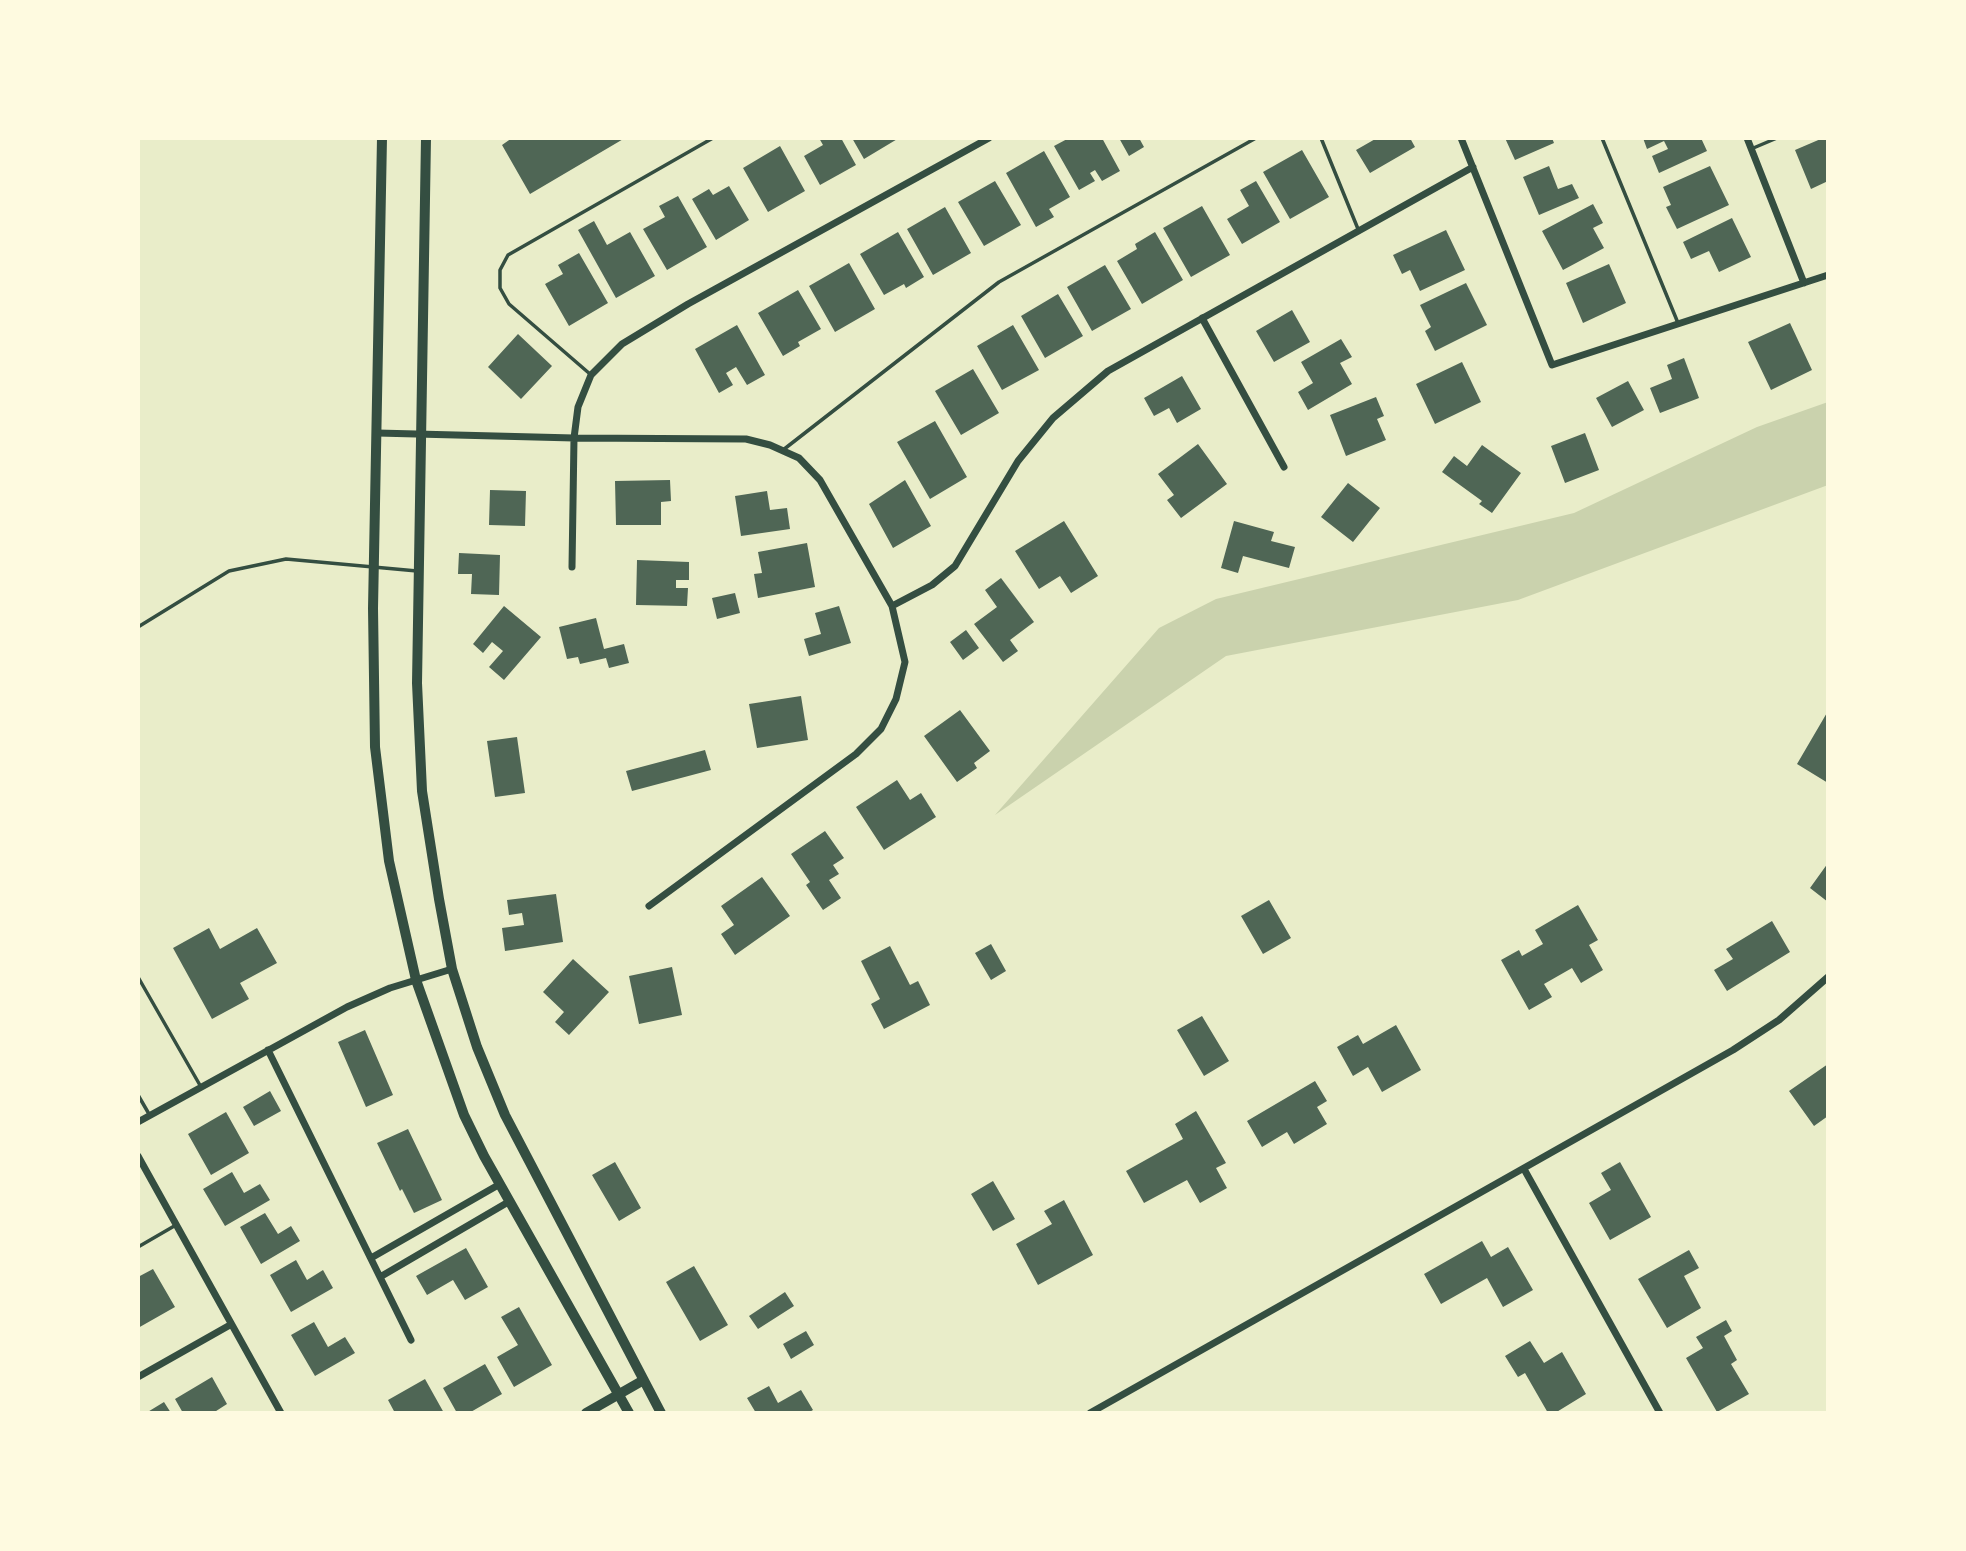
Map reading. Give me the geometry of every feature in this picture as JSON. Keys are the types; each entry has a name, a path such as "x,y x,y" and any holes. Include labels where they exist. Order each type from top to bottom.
{"main road":[{"path":"382,138 374,566 375,747 389,861 416,980 464,1115 629,1413"},
{"path":"426,138 417,683 422,791 452,969 477,1047 505,1115 661,1413"}],"street":[{"path":"572,567 574,439 578,407 591,375 622,344 688,304 989,138"},
{"path":"1461,138 1552,365 1828,275"},
{"path":"1747,138 1804,283"},
{"path":"892,606 932,585 956,566 1018,461 1053,418 1108,371 1473,167"},
{"path":"1202,318 1284,467"},
{"path":"377,433 574,439 746,439 770,445 799,458 820,480 892,606 905,662 896,699 881,729 856,754 649,906"},
{"path":"138,1122 347,1007 390,988 452,969"},
{"path":"1090,1413 1733,1050 1779,1020 1828,977"},
{"path":"268,1050 411,1340"},
{"path":"138,1156 281,1413"},
{"path":"1524,1169 1660,1413"},
{"path":"370,1258 500,1184"},
{"path":"380,1277 510,1201"},
{"path":"138,1377 230,1325"},
{"path":"586,1413 642,1381"}],"lane":[{"path":"591,375 509,304 500,288 500,270 509,255 713,138"},
{"path":"782,451 999,282 1256,138"},
{"path":"1321,138 1359,231"},
{"path":"1602,138 1678,323"},
{"path":"1751,149 1777,138"},
{"path":"138,627 229,571 286,559 419,571"},
{"path":"138,977 201,1087"},
{"path":"138,1094 150,1115"},
{"path":"138,1247 176,1226"}],"green space":[{"path":"1828,402 1828,485 1518,600 1226,656 995,815 1159,628 1216,599 1574,513 1757,427"}],"building":[{"path":"512,138 625,138 530,194 502,145"},
{"path":"819,138 841,138 856,165 820,185 804,156 823,145"},
{"path":"852,138 899,138 864,159"},
{"path":"1069,138 1102,138 1120,171 1102,181 1095,170 1090,173 1095,181 1079,190 1054,146"},
{"path":"1119,138 1139,138 1144,147 1129,156"},
{"path":"1377,138 1410,138 1415,147 1370,173 1356,150"},
{"path":"1505,138 1552,138 1554,143 1515,160"},
{"path":"1643,138 1701,138 1707,151 1659,173 1652,156 1668,149 1664,141 1647,149"},
{"path":"1828,138 1828,181 1811,189 1795,150"},
{"path":"780,146 805,191 768,212 743,168"},
{"path":"1302,150 1329,197 1290,219 1263,172"},
{"path":"1044,151 1070,197 1049,209 1054,217 1036,227 1006,173"},
{"path":"1549,166 1558,189 1572,184 1579,198 1539,215 1523,177"},
{"path":"1710,166 1729,205 1677,229 1666,207 1671,205 1663,187"},
{"path":"995,181 1021,225 984,246 958,202"},
{"path":"1256,181 1280,222 1242,244 1227,219 1249,206 1240,190"},
{"path":"729,186 749,220 716,240 692,199 709,189 713,195"},
{"path":"678,196 707,247 667,270 643,229 665,217 659,206"},
{"path":"1593,204 1603,223 1593,228 1604,248 1563,270 1542,231"},
{"path":"1202,206 1230,255 1191,277 1163,228"},
{"path":"945,207 971,253 933,275 907,229"},
{"path":"1732,218 1751,257 1719,272 1709,251 1691,259 1683,242"},
{"path":"594,221 607,245 630,232 655,276 616,298 578,230"},
{"path":"1446,230 1465,270 1420,291 1410,270 1402,274 1393,255"},
{"path":"898,232 924,277 906,288 904,284 884,295 860,254"},
{"path":"1155,232 1183,280 1142,304 1117,261 1137,249 1135,244"},
{"path":"579,253 608,303 569,326 545,284 563,274 558,265"},
{"path":"849,263 875,309 835,332 809,286"},
{"path":"1609,264 1626,303 1583,323 1566,283"},
{"path":"1105,265 1131,309 1092,331 1067,287"},
{"path":"1466,283 1487,325 1435,351 1425,331 1431,327 1420,305"},
{"path":"798,290 821,329 798,342 800,346 783,356 758,313"},
{"path":"1058,294 1083,336 1045,358 1021,316"},
{"path":"1292,310 1310,342 1274,362 1256,331"},
{"path":"1790,323 1812,370 1771,390 1748,342"},
{"path":"737,325 765,375 747,385 736,367 726,373 733,385 719,393 695,349"},
{"path":"1013,325 1039,370 1002,390 977,346"},
{"path":"518,334 552,366 521,399 488,367"},
{"path":"1341,339 1352,357 1340,363 1352,384 1308,410 1298,392 1313,383 1301,362"},
{"path":"1684,358 1699,398 1660,413 1650,388 1672,379 1667,365"},
{"path":"1462,362 1481,402 1435,424 1416,384"},
{"path":"973,369 999,413 961,435 935,391"},
{"path":"1182,376 1201,409 1177,423 1169,408 1154,416 1144,398"},
{"path":"1628,381 1644,410 1612,427 1596,398"},
{"path":"1376,397 1384,416 1377,419 1386,440 1346,456 1330,415"},
{"path":"935,421 967,477 930,499 897,442"},
{"path":"1585,433 1599,470 1565,483 1551,446"},
{"path":"1198,444 1227,484 1181,518 1167,500 1174,495 1158,474"},
{"path":"1482,445 1521,473 1492,513 1479,504 1482,501 1442,472 1454,456 1467,466"},
{"path":"670,480 671,501 661,502 661,525 616,525 615,481"},
{"path":"905,480 931,526 893,548 869,504"},
{"path":"1348,483 1380,508 1353,542 1321,517"},
{"path":"490,490 526,491 525,526 489,525"},
{"path":"767,491 770,510 787,508 790,529 741,536 735,496"},
{"path":"1064,521 1098,576 1071,593 1060,576 1039,589 1015,551"},
{"path":"1234,521 1274,532 1271,541 1295,547 1289,568 1243,556 1238,573 1221,568"},
{"path":"807,543 815,587 758,598 754,574 762,573 758,552"},
{"path":"459,553 500,555 499,595 471,594 472,574 458,574"},
{"path":"637,560 689,562 689,580 676,580 676,588 688,588 687,606 636,605"},
{"path":"1001,578 1034,622 1010,640 1018,651 1003,662 974,624 997,607 985,590"},
{"path":"735,593 740,613 717,619 712,598"},
{"path":"504,606 541,637 504,680 489,667 503,651 492,642 483,653 473,644"},
{"path":"839,606 851,643 809,656 804,639 821,634 815,613"},
{"path":"596,618 604,649 624,644 629,663 609,668 606,658 580,664 578,657 567,659 559,627"},
{"path":"966,630 979,648 963,660 950,642"},
{"path":"801,696 808,740 757,748 749,704"},
{"path":"960,710 990,751 974,763 977,768 957,782 924,736"},
{"path":"1828,711 1828,783 1797,764"},
{"path":"517,737 525,793 495,797 487,741"},
{"path":"705,750 711,770 632,791 626,771"},
{"path":"897,780 910,800 921,793 936,817 884,850 856,807"},
{"path":"825,831 844,858 833,865 839,874 829,880 841,898 823,910 806,885 810,882 791,854"},
{"path":"1828,863 1828,902 1810,888"},
{"path":"762,877 790,916 735,955 721,934 734,925 721,906"},
{"path":"556,894 563,942 505,951 502,928 524,925 522,913 509,915 507,900"},
{"path":"1269,900 1291,938 1263,954 1241,916"},
{"path":"1578,905 1598,940 1589,945 1603,970 1581,983 1572,968 1544,984 1552,997 1529,1010 1501,960 1519,950 1522,956 1543,944 1535,930"},
{"path":"1772,921 1790,952 1727,991 1714,970 1733,959 1726,949"},
{"path":"209,928 220,949 257,928 277,963 240,983 249,999 212,1019 173,948"},
{"path":"991,944 1006,971 991,980 975,953"},
{"path":"890,946 910,985 918,981 930,1005 884,1029 871,1004 880,999 861,961"},
{"path":"573,959 609,992 569,1035 555,1022 564,1012 543,992"},
{"path":"672,967 682,1015 639,1024 629,976"},
{"path":"1202,1016 1229,1061 1204,1076 1177,1030"},
{"path":"1396,1025 1421,1070 1382,1092 1368,1067 1353,1076 1337,1047 1358,1035 1363,1044"},
{"path":"365,1030 393,1095 366,1107 338,1042"},
{"path":"1828,1064 1828,1116 1814,1126 1789,1091"},
{"path":"1315,1081 1327,1101 1317,1107 1327,1124 1294,1144 1287,1132 1262,1147 1247,1121"},
{"path":"270,1091 281,1111 254,1126 243,1107"},
{"path":"1196,1111 1226,1163 1216,1168 1227,1188 1200,1203 1187,1180 1144,1203 1126,1171 1183,1139 1175,1124"},
{"path":"226,1112 249,1153 211,1175 188,1134"},
{"path":"408,1129 442,1200 414,1213 377,1143"},
{"path":"615,1162 641,1208 619,1221 592,1175"},
{"path":"1620,1162 1651,1217 1610,1240 1589,1203 1611,1190 1601,1173"},
{"path":"232,1172 244,1193 260,1184 270,1200 225,1226 203,1189"},
{"path":"993,1181 1015,1219 993,1231 971,1194"},
{"path":"1064,1200 1093,1255 1038,1285 1016,1244 1052,1224 1044,1211"},
{"path":"265,1213 278,1234 291,1226 300,1241 261,1264 240,1227"},
{"path":"1482,1241 1491,1257 1508,1247 1533,1290 1503,1307 1487,1278 1441,1304 1424,1274"},
{"path":"466,1248 488,1287 465,1300 453,1280 427,1295 416,1276"},
{"path":"1689,1250 1699,1268 1684,1276 1701,1308 1667,1328 1638,1279"},
{"path":"296,1260 307,1280 323,1270 333,1288 291,1312 270,1275"},
{"path":"694,1266 728,1325 700,1341 666,1282"},
{"path":"153,1269 175,1307 138,1328 138,1277"},
{"path":"785,1292 794,1306 758,1329 749,1316"},
{"path":"519,1307 552,1365 514,1387 497,1357 518,1345 501,1317"},
{"path":"1726,1320 1732,1331 1724,1336 1737,1360 1731,1364 1749,1394 1717,1412 1686,1358 1703,1348 1696,1337"},
{"path":"314,1322 328,1347 345,1337 355,1353 315,1376 291,1335"},
{"path":"806,1331 814,1345 791,1359 783,1344"},
{"path":"1530,1341 1544,1363 1562,1352 1586,1394 1555,1413 1548,1413 1525,1373 1518,1377 1505,1356"},
{"path":"485,1364 502,1394 469,1413 457,1413 443,1388"},
{"path":"212,1377 227,1404 213,1413 183,1413 175,1399"},
{"path":"425,1379 444,1413 395,1413 388,1400"},
{"path":"769,1386 778,1403 801,1390 813,1410 808,1413 756,1413 747,1398"},
{"path":"164,1402 171,1413 146,1413"}]}
